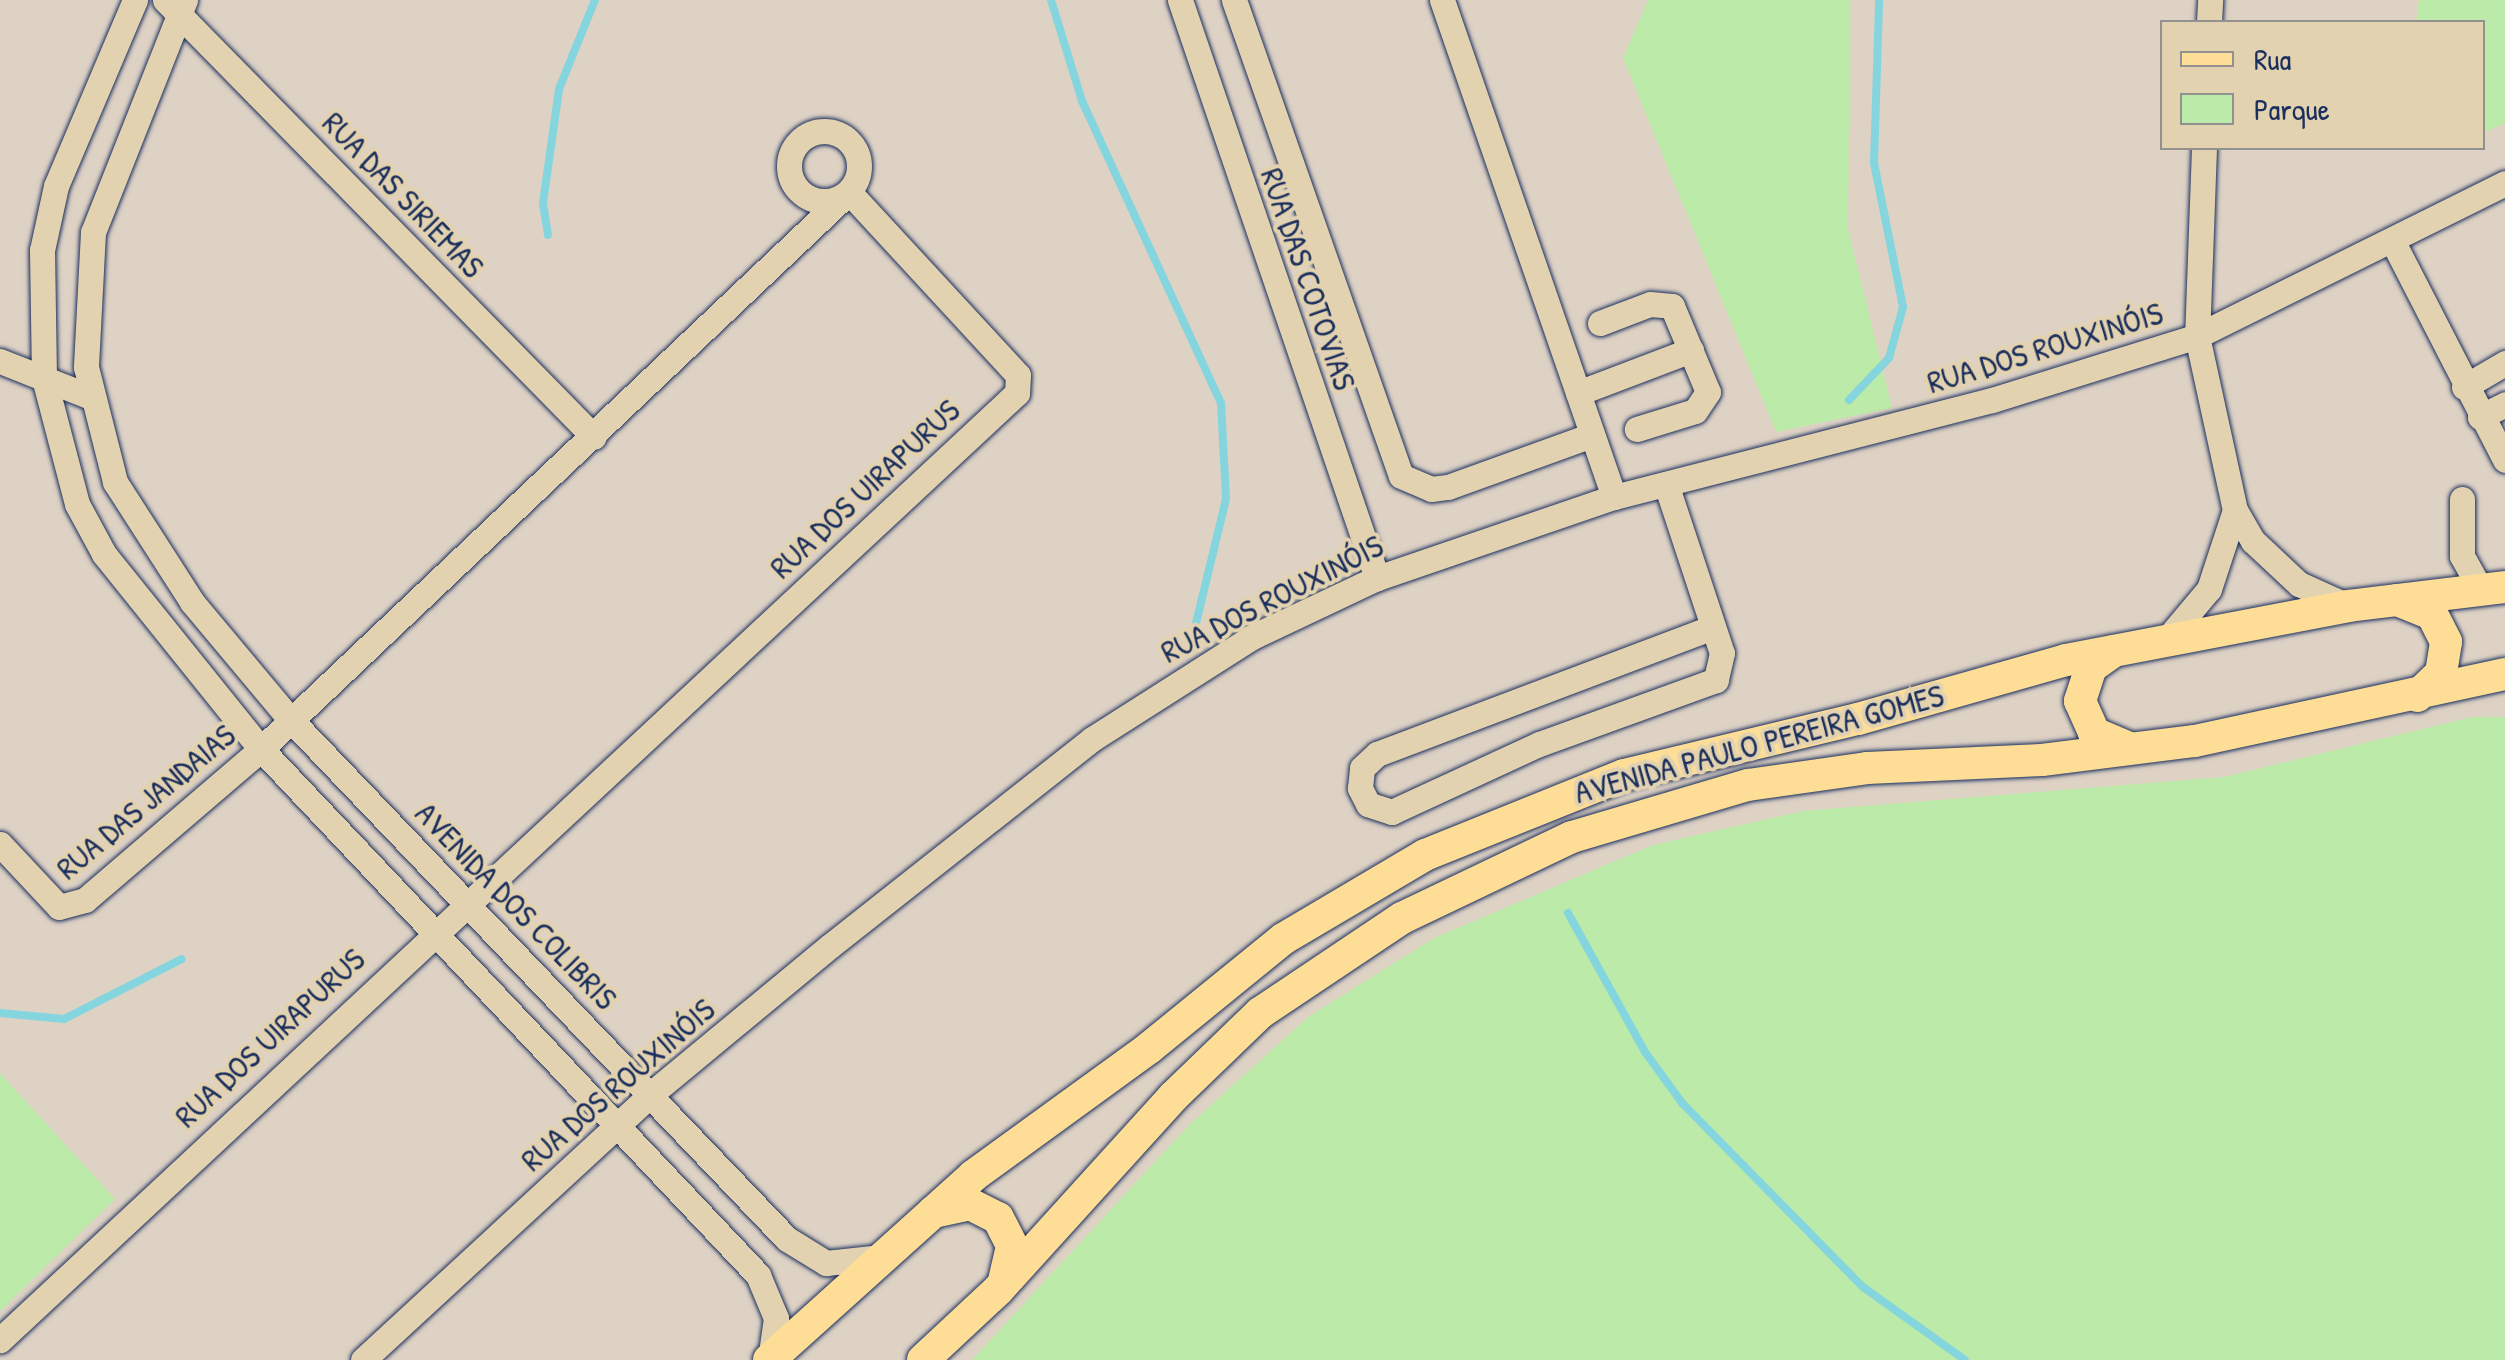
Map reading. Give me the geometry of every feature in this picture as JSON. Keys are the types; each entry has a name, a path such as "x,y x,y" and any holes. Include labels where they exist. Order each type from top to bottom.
{"main road":[{"name":"AVENIDA PAULO PEREIRA GOMES","path":"770,1360 926,1216 1284,939 1425,855 1641,770 2123,648 2348,606 2492,588"},
{"path":"2386,600 2419,605 2441,627 2446,642 2446,658 2431,686 2403,701"},
{"path":"2123,648 2091,667 2080,700 2094,733 2134,749"},
{"name":"AVENIDA PAULO PEREIRA GOMES","path":"923,1360 998,1290 1185,1084 1260,1014 1353,946 1452,892 1572,837 1748,785 1867,768 2134,749 2403,701 2505,674"},
{"path":"926,1216 962,1203 998,1218 1012,1246 998,1290"}],"street":[{"path":"135,0 56,186 42,250 44,378 76,504 104,554 261,749 436,928 762,1282 776,1318 770,1360"},
{"name":"RUA DAS COTOVIAS","path":"1180,0 1376,578"},
{"path":"1234,0 1401,476 1432,490 1448,487 1592,434"},
{"path":"1442,0 1614,497"},
{"name":"AVENIDA DOS COLIBRIS","path":"177,5 93,232 86,288 92,397 115,482 192,602 290,719 794,1245 836,1264 882,1257"},
{"name":"RUA DAS SIRIEMAS","path":"177,5 594,436"},
{"path":"2204,150 2197,336 2235,510 2262,551 2299,584 2348,606"},
{"name":"RUA DOS ROUXINÓIS","path":"363,1360 651,1094 1092,739 1252,638 1376,578 1614,497 1992,400 2197,336 2393,242 2505,183"},
{"name":"RUA DOS UIRAPURUS","path":"0,1340 436,928 1016,393 1020,382 1010,360 849,192 290,719"},
{"path":"2393,242 2464,387 2505,460"},
{"path":"1600,323 1662,302 1672,306 1708,392 1705,402 1637,429"},
{"path":"1578,393 1690,350"},
{"path":"0,361 92,397"},
{"path":"2464,387 2505,363"},
{"path":"2480,418 2505,404"},
{"path":"1666,484 1712,627 1724,667 1701,688 1538,744 1392,812 1368,804 1360,788 1362,768 1376,754 1712,627"},
{"path":"2436,594 2462,556 2462,499"},
{"path":"2167,640 2209,590 2235,510"},
{"path":"2462,556 2492,588"},
{"name":"RUA DAS JANDAIAS","path":"0,844 51,901 73,907 261,749 290,719"}],"green space":[{"path":"1648,0 1850,0 1848,229 1892,408 1776,432 1623,58"},
{"path":"2419,0 2505,0 2505,123 2485,132 2485,20 2416,20"},
{"path":"2472,717 2505,717 2505,1360 972,1360 1189,1125 1308,1017 1434,938 1653,845 1803,811 2224,777"},
{"path":"0,1073 115,1199 0,1311"}],"waterway":[{"path":"548,235 543,203 559,89 595,0"},
{"path":"1051,0 1082,101 1221,403 1226,499 1194,631"},
{"path":"1849,400 1889,358 1903,307 1874,163 1879,0"},
{"path":"1568,913 1645,1052 1682,1103 1863,1287 1965,1360"},
{"path":"0,1013 64,1019 182,959"}]}
